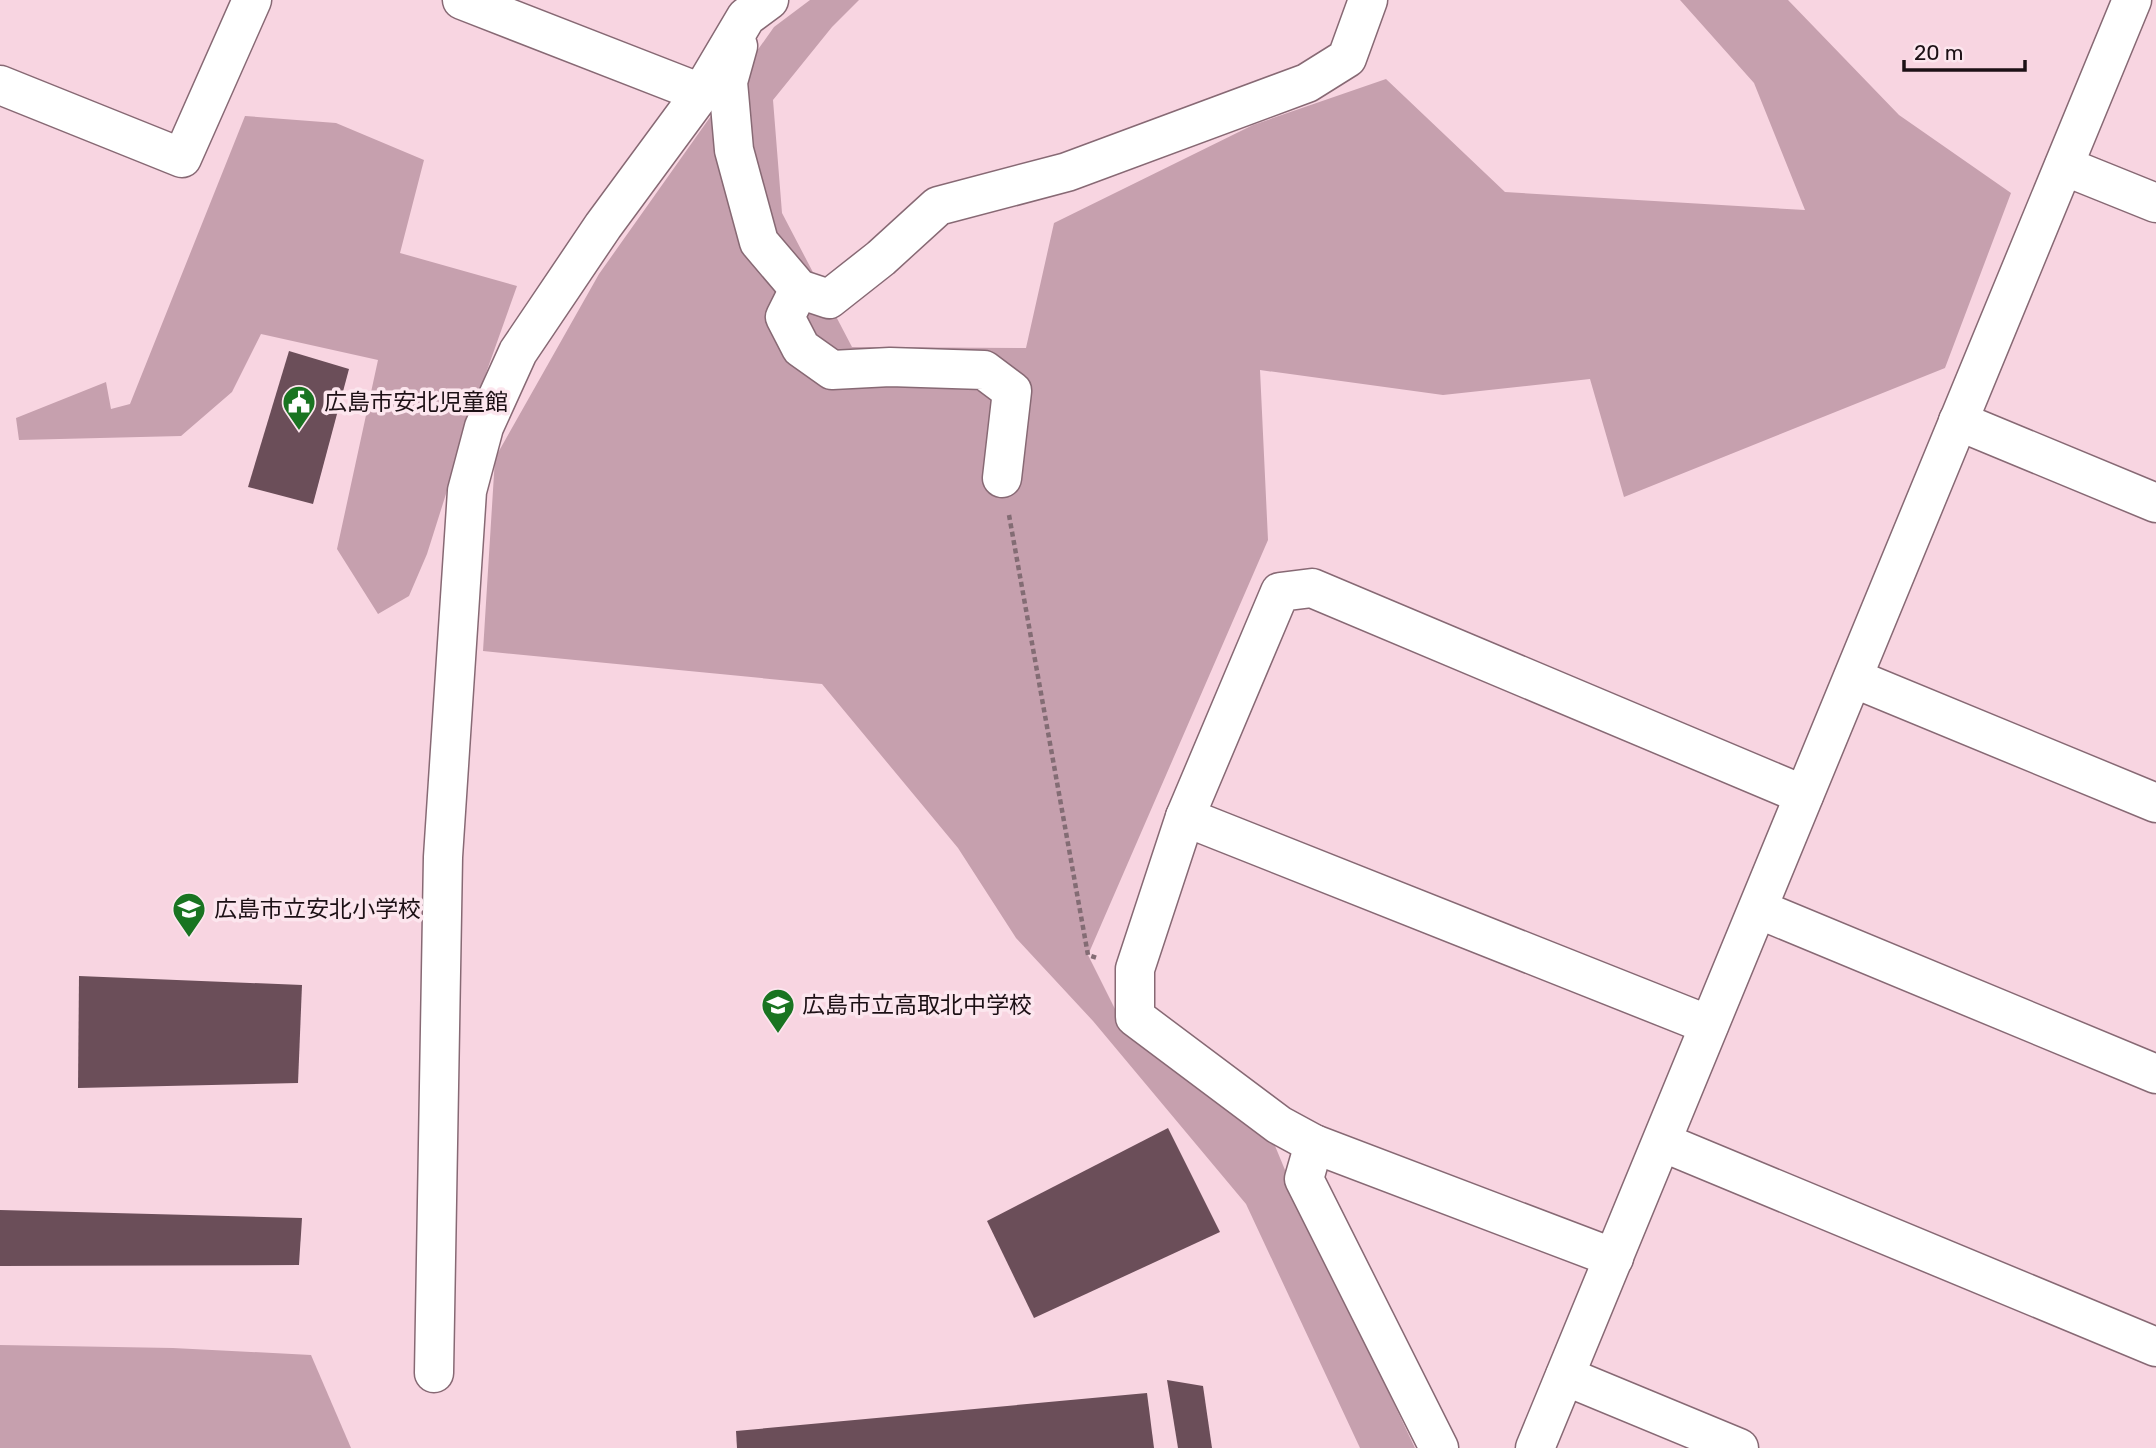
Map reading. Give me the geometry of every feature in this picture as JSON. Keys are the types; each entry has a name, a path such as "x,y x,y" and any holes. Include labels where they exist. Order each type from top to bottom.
{"street":[{"path":"0,85 182,158 252,0"},
{"path":"462,0 701,93"},
{"path":"757,8 727,82 734,150 759,242 799,289 829,299 881,258 938,206 1067,172 1307,83 1347,58 1367,0"},
{"path":"1535,1448 2132,0"},
{"path":"434,1373 443,857 467,491 484,426 518,352 603,226 701,93 757,8"},
{"path":"2064,166 2156,203"},
{"path":"799,289 785,317 801,348 832,370 890,367 984,370 1012,391 1002,478"},
{"path":"1958,421 2156,503"},
{"path":"1614,1258 1314,1144 1279,1125 1135,1017 1135,969 1185,817 1280,592 1312,588 1804,795"},
{"path":"1853,678 2156,803"},
{"path":"1185,817 1709,1025"},
{"path":"1758,909 2156,1074"},
{"path":"1661,1142 2156,1347"},
{"path":"1314,1144 1304,1179 1439,1448"},
{"path":"1565,1376 1740,1448"}],"path":[{"path":"1002,478 1088,955 1135,969"}],"shaded area":[{"path":"810,0 859,0 832,27 773,100 782,213 852,347 1026,348 1054,223 1253,125 1386,79 1505,192 1805,210 1754,83 1680,0 1788,0 1899,115 2011,193 1945,368 1624,497 1590,379 1443,395 1260,370 1268,540 1088,955 1117,1013 1273,1141 1297,1199 1415,1448 1360,1448 1246,1204 1093,1021 1016,938 958,848 822,684 483,651 495,458 599,274 774,27"},
{"path":"245,116 336,123 424,160 400,253 517,286 470,418 427,554 409,596 378,614 337,549 378,360 261,334 232,392 181,436 19,440 16,418 106,382 111,409 130,404"},
{"path":"0,1345 173,1348 311,1355 351,1448 0,1448"}],"building":[{"path":"289,351 349,369 313,504 248,487"},
{"path":"79,976 302,985 298,1083 78,1088"},
{"path":"1168,1128 1220,1232 1034,1318 987,1221"},
{"path":"0,1210 302,1218 299,1265 0,1266"},
{"path":"1167,1380 1203,1386 1212,1448 1178,1448"},
{"path":"1147,1393 1154,1448 737,1448 736,1431"}],"place":[{"name":"広島市安北児童館","path":"299,432"},
{"name":"広島市立安北小学校","path":"189,939"},
{"name":"広島市立高取北中学校","path":"778,1035"}]}
